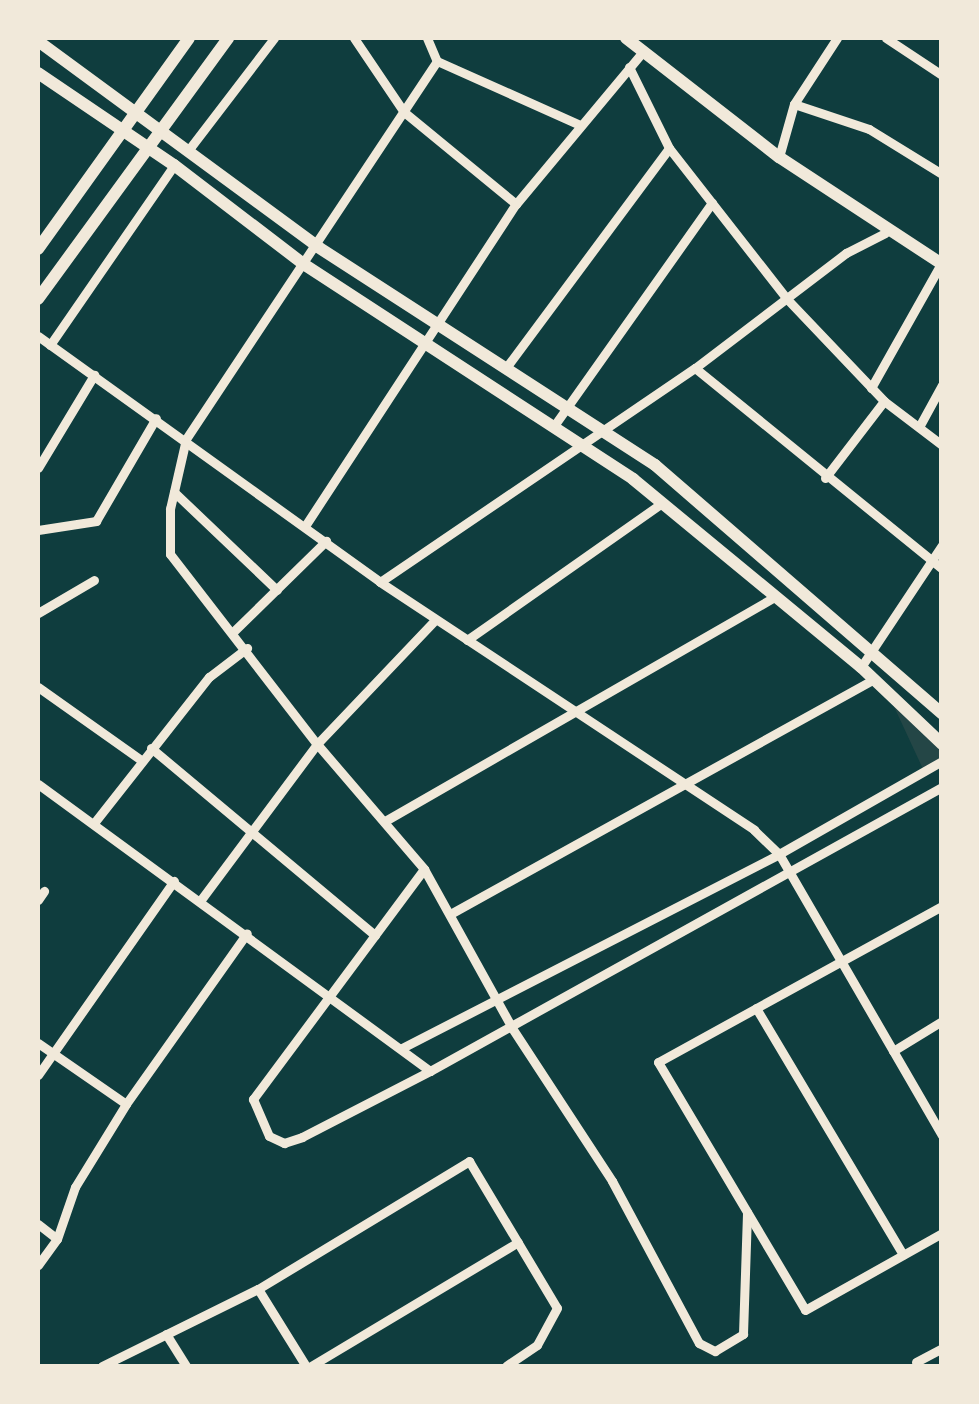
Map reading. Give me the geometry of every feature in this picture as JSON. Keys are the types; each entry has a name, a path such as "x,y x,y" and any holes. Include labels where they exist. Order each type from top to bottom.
{"main road":[{"path":"38,248 189,38"},
{"path":"38,299 228,38"},
{"path":"626,38 779,157 886,233 941,264"},
{"path":"38,41 190,148 318,247 508,364 654,465 942,714"},
{"path":"38,74 174,165 305,265 586,445 875,679 942,744"}],"street":[{"path":"190,148 274,38"},
{"path":"354,38 404,112 516,204"},
{"path":"428,38 436,61 580,124"},
{"path":"779,157 794,104 836,38"},
{"path":"886,38 942,76"},
{"path":"306,526 516,204 642,53"},
{"path":"436,61 318,247 186,440 174,492 170,554 247,648 317,744 424,869 452,913 512,1028 612,1181 699,1343 715,1351 742,1334 747,1212"},
{"path":"629,66 669,148 786,298 884,401 942,445"},
{"path":"794,104 869,129 942,174"},
{"path":"508,364 669,148"},
{"path":"50,344 174,165"},
{"path":"556,424 712,202"},
{"path":"380,582 586,445 846,253 886,233"},
{"path":"872,388 941,264"},
{"path":"38,336 380,582 684,785 779,854 941,1132"},
{"path":"695,368 825,478 942,569"},
{"path":"38,468 94,376"},
{"path":"918,428 942,385"},
{"path":"825,478 884,401"},
{"path":"38,530 96,521 156,418"},
{"path":"174,492 278,590"},
{"path":"467,640 662,503"},
{"path":"234,632 326,542"},
{"path":"861,668 874,654 942,545"},
{"path":"38,613 94,580"},
{"path":"385,821 775,597"},
{"path":"200,901 317,744 435,620"},
{"path":"94,823 209,677 247,648"},
{"path":"452,913 875,679"},
{"path":"38,688 141,760"},
{"path":"150,748 375,936"},
{"path":"402,1048 497,1003 779,854 942,761"},
{"path":"38,784 332,993 430,1071"},
{"path":"424,869 253,1099 269,1136 284,1144 302,1137 430,1071 942,788"},
{"path":"38,1076 174,881"},
{"path":"942,906 658,1062 805,1310 942,1232"},
{"path":"38,1265 58,1239 75,1187 126,1104 247,933"},
{"path":"756,1008 903,1255"},
{"path":"893,1051 942,1021"},
{"path":"38,1043 126,1104"},
{"path":"102,1366 258,1289 469,1161 557,1308 537,1345 506,1366"},
{"path":"38,1224 58,1239"},
{"path":"258,1289 308,1366 518,1242"},
{"path":"166,1334 186,1366"},
{"path":"916,1362 942,1348"}],"shaded area":[{"path":"891,700 941,747 941,759 923,769"}]}
